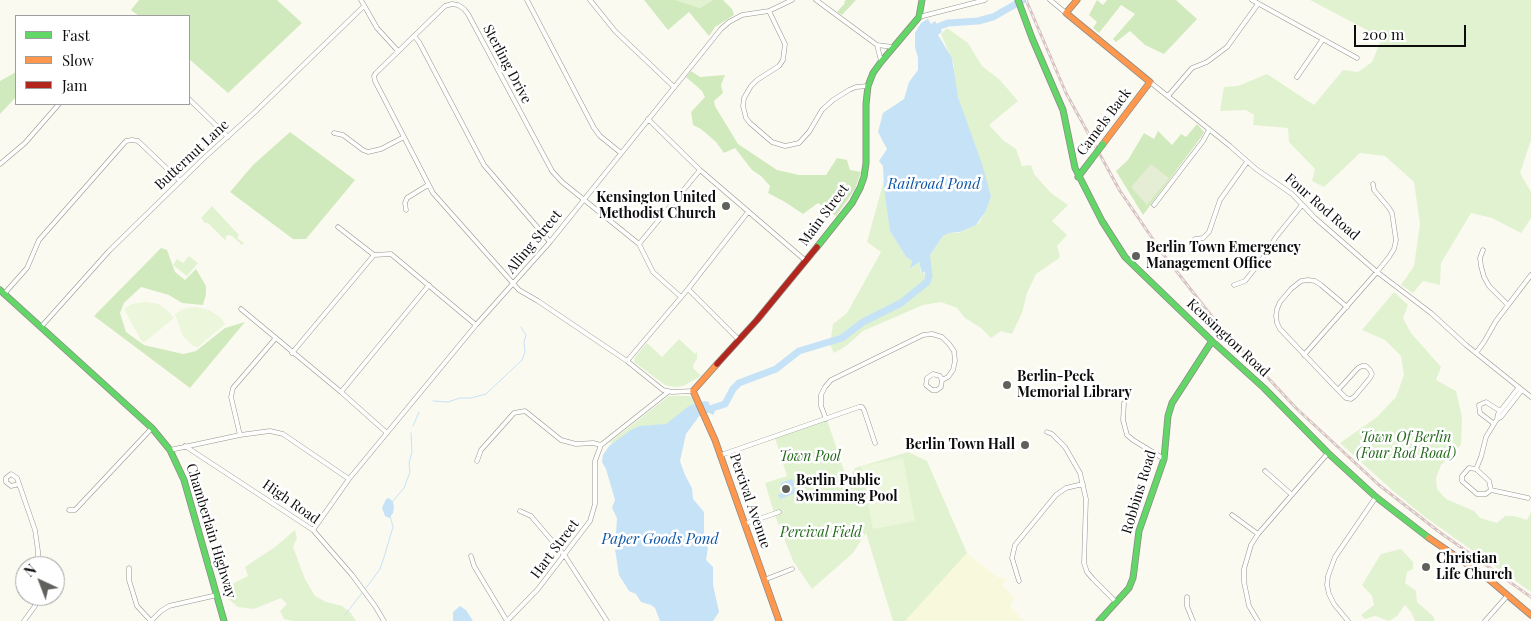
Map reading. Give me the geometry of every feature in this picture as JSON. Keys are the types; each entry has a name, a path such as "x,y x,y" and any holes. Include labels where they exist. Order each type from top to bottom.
{"street":[{"path":"361,0 377,28 398,51"},
{"path":"527,0 594,128 600,136 621,153"},
{"path":"590,0 615,30 674,87"},
{"name":"Alling Street","path":"313,530 349,479 476,325 550,242 725,25 742,15 769,11 792,0"},
{"path":"816,0 877,45 893,47"},
{"name":"Main Street","path":"693,391 740,340 852,203 864,177 866,163 866,104 868,86 873,73 881,62 919,16 922,0"},
{"path":"919,16 985,0"},
{"name":"Kensington Road","path":"1018,0 1063,110 1071,157 1078,177 1102,221 1125,257 1376,497 1428,537 1486,577 1531,615"},
{"name":"Four Rod Road","path":"1050,0 1247,162 1287,190 1315,218 1377,272 1531,397"},
{"path":"1066,13 1077,0"},
{"path":"1252,0 1357,58"},
{"path":"1168,96 1192,68 1207,62 1227,47 1258,4"},
{"name":"Sterling Drive","path":"404,137 374,76 445,6 458,5 464,8 468,14 552,171 584,200"},
{"name":"Butternut Lane","path":"41,327 92,270 180,181 364,6"},
{"path":"769,11 785,44 784,60 779,66 751,86 744,98 743,106 746,118 750,123 772,142 785,146 799,143 809,132 822,110 833,100 856,87 868,86"},
{"path":"414,36 419,42 484,165 550,242"},
{"path":"1297,77 1323,39"},
{"path":"877,45 881,62"},
{"name":"Camels Back","path":"1078,177 1150,82"},
{"path":"190,100 228,137"},
{"path":"0,164 25,142 58,105"},
{"path":"648,119 700,170 806,261"},
{"path":"1154,205 1203,141 1209,130"},
{"path":"334,133 343,135 362,150 368,152 381,149 404,137 428,185 439,201 519,290 627,361 660,388 668,392 693,391"},
{"path":"180,181 138,141 126,141 39,240 27,268 2,292 152,428 170,450 240,435 270,431 283,434 349,479"},
{"path":"1195,239 1203,238 1209,232 1220,200 1247,162"},
{"path":"639,244 700,170"},
{"path":"1304,355 1377,272 1394,249 1396,240 1392,213 1374,190 1373,184"},
{"path":"406,210 404,203 407,198 428,185"},
{"path":"584,200 639,244 653,272 681,297"},
{"path":"1234,285 1245,281 1262,261 1276,237 1302,205"},
{"path":"627,361 688,289 748,212"},
{"path":"338,227 374,255 391,254 476,325"},
{"path":"1483,250 1480,258 1484,278 1508,306"},
{"path":"292,353 374,255"},
{"path":"1476,353 1531,275"},
{"path":"1338,390 1358,368 1366,366 1370,370 1372,374 1370,378 1355,396 1346,398 1338,390 1304,355 1277,323 1277,309 1291,289 1301,281 1315,281 1347,307"},
{"path":"341,392 429,285"},
{"path":"688,289 740,340"},
{"path":"241,309 387,433"},
{"path":"826,419 821,406 821,395 831,380 923,335 932,334 942,337 954,351 953,370 948,377 942,380"},
{"path":"240,435 231,397 233,388 275,338"},
{"name":"Robbins Road","path":"1099,621 1129,588 1134,578 1139,531 1164,459 1168,416 1172,403 1212,341"},
{"path":"932,374 940,376 942,380 941,387 937,390 929,389 926,386 926,378 932,374"},
{"path":"1476,468 1481,458 1486,437 1500,411 1520,388"},
{"path":"1497,419 1501,417 1520,388"},
{"name":"Percival Avenue","path":"693,391 721,455 779,621"},
{"path":"477,461 482,449 514,413 525,411 561,440 576,444 601,445 668,392"},
{"path":"1494,423 1480,412 1479,405 1486,402 1500,411"},
{"path":"1124,403 1123,420 1127,435 1164,459"},
{"path":"721,455 862,407 875,443"},
{"path":"69,510 75,510 152,428"},
{"path":"1046,432 1060,441 1071,455 1083,484 1086,504 1084,563 1087,572 1116,602"},
{"name":"Hart Street","path":"507,621 538,589 587,526 595,498 595,460 601,445"},
{"name":"High Road","path":"185,446 313,530 352,575 384,621"},
{"name":"Chamberlain Highway","path":"170,450 184,480 224,621"},
{"path":"1258,621 1249,606 1244,582 1247,556 1258,534 1328,453"},
{"path":"1469,468 1476,468 1489,481 1491,490 1486,494 1477,494 1462,480 1464,472 1469,468"},
{"path":"1265,472 1291,494"},
{"path":"19,484 37,541 38,556"},
{"path":"1019,581 1012,558 1015,545 1061,490 1083,484"},
{"path":"1491,490 1528,498"},
{"path":"1348,621 1334,604 1329,594 1328,576 1335,557 1376,497"},
{"path":"520,511 531,516 565,556 607,621"},
{"path":"744,524 779,512"},
{"path":"1232,516 1258,534"},
{"path":"471,556 474,566 507,621"},
{"path":"130,568 129,580 137,606 151,621 169,606 217,595"},
{"path":"764,580 792,568"},
{"path":"1485,621 1508,595"},
{"path":"1187,597 1187,606 1193,621"},
{"path":"24,621 35,606"}],"green space":[{"path":"139,0 277,0 302,23 228,93 190,60 190,15 138,15 131,10"},
{"path":"644,0 676,0 700,8 713,0 723,0 732,9 734,15 715,27 709,36 689,12 668,30"},
{"path":"676,0 713,0 700,8"},
{"path":"846,0 856,0 842,15 837,12"},
{"path":"1097,0 1103,5 1107,0 1176,0 1197,19 1164,54 1145,45 1130,31 1116,42 1113,39 1135,14 1121,5 1099,33 1093,28 1097,22 1089,15"},
{"path":"1310,0 1531,0 1531,140 1520,173 1531,192 1531,218 1521,233 1492,218 1471,213 1441,263 1440,285 1423,281 1413,293 1401,285 1414,266 1420,224 1414,182 1385,156 1360,153 1324,187 1312,181 1315,169 1289,142 1288,128 1253,125 1254,115 1246,110 1220,111 1224,87 1238,86 1267,74 1314,105 1343,70 1358,72 1372,62 1382,38"},
{"path":"947,28 968,43 982,66 1000,80 1018,101 989,125 1004,141 1016,149 1022,166 1031,165 1034,174 1051,193 1068,205 1052,221 1067,235 1057,246 1060,256 1036,274 1012,334 1001,331 991,338 981,328 965,318 957,308 941,302 923,305 863,331 846,346 834,353 830,345 833,324 847,313 881,252 867,242 884,180 890,231 906,257 912,261 911,269 919,262 921,274 924,274 930,266 930,255 943,236 949,233 959,233 979,223 986,211 991,195 958,97 954,79 954,64 941,34"},
{"path":"691,71 700,77 725,75 721,85 723,93 714,101 715,106 738,144 777,170 799,175 826,175 837,158 847,160 850,170 861,172 855,189 836,216 818,203 803,214 768,193 770,186 752,170 735,148 724,153 716,142 701,129 693,125 691,112 705,97 702,91 686,77"},
{"path":"15,73 15,98 0,114 0,81"},
{"path":"1197,124 1204,132 1202,136 1143,215 1116,171 1128,160 1144,133 1154,139 1158,131 1172,145 1181,134 1186,137"},
{"path":"290,132 355,180 306,239 293,239 230,192 253,165"},
{"path":"1151,164 1169,178 1147,205 1131,187"},
{"path":"212,206 239,235 237,238 244,243 242,245 232,236 228,235 226,241 201,218"},
{"path":"161,248 167,250 175,272 185,280 196,269 206,286 203,305 182,303 169,295 141,287 124,303 120,313 126,332 144,345 183,354 196,351 225,328 245,322 190,388 94,316"},
{"path":"189,256 198,263 187,276 173,265 177,259 183,263"},
{"name":"Town Of Berlin (Four Rod Road)","path":"1394,292 1408,305 1403,318 1411,333 1441,367 1436,380 1456,391 1462,417 1461,445 1441,465 1436,478 1437,489 1446,499 1474,511 1480,518 1497,523 1505,516 1514,516 1527,520 1531,512 1531,592 1425,517 1340,443 1377,417 1396,397 1404,375 1401,356 1385,340 1362,330"},
{"path":"145,302 159,304 174,318 146,341 142,342 124,309 132,304"},
{"path":"196,307 209,310 220,317 225,324 198,347 193,346 183,336 175,314 183,309"},
{"path":"679,339 695,354 697,352 697,359 693,368 701,376 683,386 665,385 634,362 635,357 647,343 662,357"},
{"path":"669,396 689,396 695,404 670,424 639,427 611,444 610,442"},
{"path":"827,420 848,482 855,468 908,452 927,461 967,553 905,621 893,621 866,533 853,553 812,589 793,561 774,513 765,483 787,476 775,438"},
{"path":"903,458 915,521 873,529 861,466"},
{"path":"295,530 297,538 293,547 305,579 315,596 326,602 342,606 351,613 356,621 293,621 284,619 280,611 287,604 281,598 254,609 238,607 221,593 224,588 248,576 245,567 275,547"},
{"path":"1401,549 1413,562 1413,569 1407,572 1405,583 1416,591 1417,602 1433,616 1435,621 1415,621 1405,605 1397,616 1389,621 1375,616 1365,619 1361,615 1374,605 1372,596 1362,585 1381,554"},
{"path":"967,553 997,577 1007,579 1002,585 1014,597 1010,607 1024,621 905,621"}],"water":[{"name":"Railroad Pond","path":"928,19 931,24 935,21 942,32 938,35 952,58 958,97 982,164 991,196 986,211 976,225 960,232 949,233 943,236 930,255 930,266 922,274 919,262 910,269 912,261 906,257 890,231 883,166 879,161 887,149 878,132 883,113 904,99 909,82 918,70 915,33 921,23"},
{"name":"Paper Goods Pond","path":"705,401 709,402 710,408 715,412 713,415 708,412 700,415 686,434 680,461 692,488 693,499 704,512 704,541 708,547 706,560 713,567 713,585 719,612 713,621 660,621 655,608 641,602 636,594 629,591 619,575 615,549 617,518 612,508 615,500 606,469 602,462 603,455 609,446 631,430 640,426 666,424 689,406"},
{"name":"Berlin Public Swimming Pool","path":"792,479 795,486 789,489 795,488 796,493 780,499 778,495 783,492 780,483"},
{"path":"389,498 393,502 394,507 393,513 389,518 385,516 382,508 386,499"},
{"path":"460,606 466,610 473,621 453,621 453,612"}],"waterway":[{"path":"933,32 940,26 948,23 978,21 993,17 1023,0"},
{"path":"703,411 725,404 733,389 739,383 776,369 799,351 842,338 863,322 901,303 927,282 929,276 927,260"},
{"path":"433,401 448,402 486,394 522,360 525,352 524,342 526,335 521,327"},
{"path":"413,426 419,412"},
{"path":"392,502 404,488 410,472 411,433"},
{"path":"366,588 380,569 393,527 390,516"},
{"path":"345,615 362,593"}],"railway":[{"path":"1026,0 1066,93 1120,191 1163,254 1217,323 1296,408 1379,485 1438,531 1531,597"}],"traffic: fast":[{"path":"817,247 852,203 864,177 866,163 866,104 868,86 873,73 919,17 922,0"},
{"path":"1018,0 1063,110 1075,168 1102,221 1125,257 1264,388 1328,453 1376,497 1429,538"},
{"path":"1091,160 1103,144"},
{"path":"1078,177 1091,160"},
{"path":"0,290 152,428 170,450 184,480 224,621"},
{"path":"1099,621 1129,588 1133,578 1139,531 1164,459 1168,416 1172,403 1212,341"}],"traffic: slow":[{"path":"1077,0 1066,13 1150,82 1103,144"},
{"path":"717,364 693,391 715,440 779,621"},
{"path":"1429,538 1486,577 1531,615"}],"traffic: jam":[{"path":"717,364 757,320 817,247"}],"place":[{"name":"Kensington United Methodist Church","path":"726,206"},
{"name":"Berlin Town Emergency Management Office","path":"1136,256"},
{"name":"Berlin-Peck Memorial Library","path":"1007,385"},
{"name":"Berlin Town Hall","path":"1025,445"},
{"name":"Berlin Public Swimming Pool","path":"786,489"},
{"name":"Christian Life Church","path":"1426,567"}],"park label":[{"name":"Town Pool","path":"810,457"},
{"name":"Percival Field","path":"821,533"}]}
